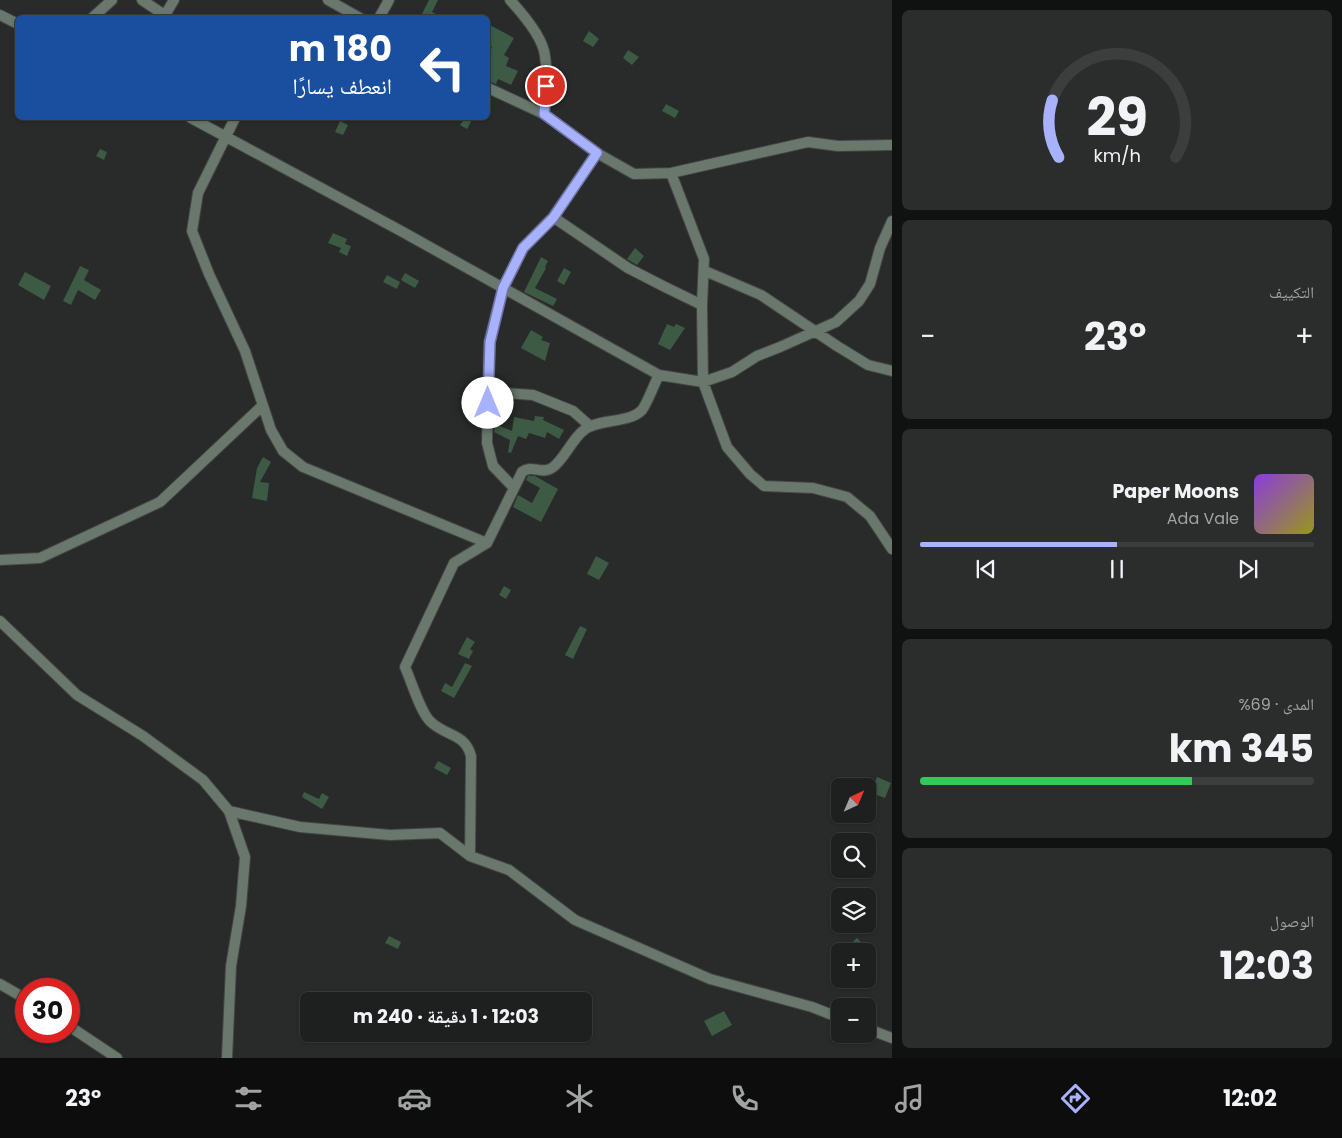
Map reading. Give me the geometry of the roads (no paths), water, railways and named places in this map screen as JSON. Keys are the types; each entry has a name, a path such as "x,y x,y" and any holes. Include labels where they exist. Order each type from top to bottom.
{"street":[{"path":"95,15 112,0"},
{"path":"142,0 165,15"},
{"path":"167,15 174,0"},
{"path":"328,0 355,15"},
{"path":"380,15 388,0"},
{"path":"510,0 521,11 536,33 545,54 546,86 544,114"},
{"path":"0,15 15,22"},
{"path":"490,89 544,114 597,153 634,174 670,173 808,142 838,146 892,146"},
{"path":"195,120 659,375 704,382 732,372 757,356 836,322 859,301 870,284 880,248 892,221"},
{"path":"234,120 198,194 192,231 209,274 245,350 270,430 283,451 303,467 486,543"},
{"path":"514,488 493,466 487,443 490,342 503,288 523,248 553,218 597,153"},
{"path":"670,173 704,259 705,271 702,305 704,382 727,447 750,474 764,486 813,488 848,497 870,516 892,549"},
{"path":"553,218 628,268 702,305"},
{"path":"705,271 761,295 868,365 892,371"},
{"path":"470,856 471,756 469,749 465,742 431,723 422,709 405,667 454,563 486,543 520,475 530,468 547,470 552,468 581,432 590,426 633,415 642,410 659,375"},
{"path":"488,392 533,395 573,412 590,426"},
{"path":"0,560 40,558 160,502 262,406"},
{"path":"0,621 77,695 143,736 203,780 229,811 244,857 241,906 231,966 227,1058"},
{"path":"229,811 300,827 390,835 440,833 470,856 509,870 575,920 710,979 812,1007 831,1014"},
{"path":"0,984 15,993"},
{"path":"876,1032 892,1038"},
{"path":"80,1033 116,1058"}]}
